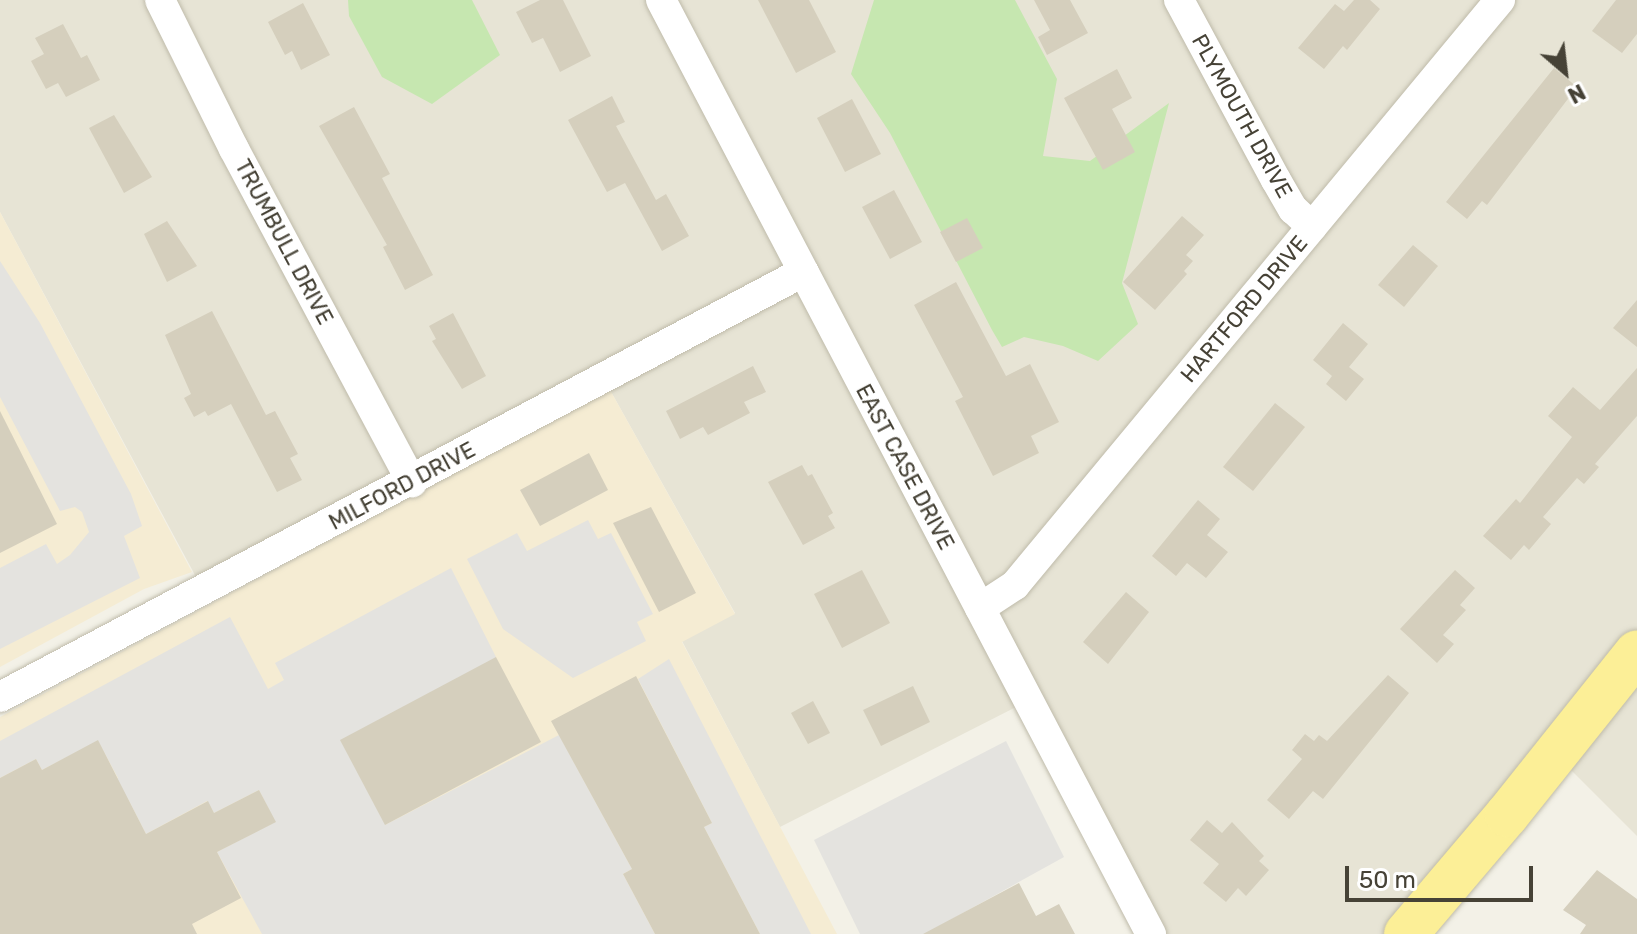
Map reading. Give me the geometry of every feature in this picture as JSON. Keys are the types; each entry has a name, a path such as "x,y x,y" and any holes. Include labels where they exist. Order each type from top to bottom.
{"main road":[{"path":"1406,934 1507,815 1637,652"}],"street":[{"name":"TRUMBULL DRIVE","path":"160,0 240,160 412,482"},
{"name":"EAST CASE DRIVE","path":"661,0 1151,934"},
{"name":"PLYMOUTH DRIVE","path":"1179,0 1276,180 1293,209 1312,227"},
{"name":"HARTFORD DRIVE","path":"980,608 1015,585 1500,0"},
{"name":"MILFORD DRIVE","path":"0,697 412,482 803,272"}],"shaded area":[{"path":"0,0 1637,0 1637,652 1406,934 1151,934 1028,701 780,827 682,641 735,613 610,390 203,590 0,212"},
{"path":"0,212 192,572 144,589 0,667"},
{"path":"0,261 40,323 131,494 142,526 124,536 140,578 0,649 0,568 46,544 57,564 70,555 89,532 82,512 75,507 60,511 0,397"},
{"path":"610,390 735,614 682,642 837,934 0,934 0,717"},
{"path":"588,520 598,539 611,533 653,614 637,622 646,641 573,678 503,629 467,559 517,533 527,551"},
{"path":"451,568 496,657 385,825 559,735 632,869 623,874 655,934 262,934 217,852 275,822 259,790 214,813 207,801 146,834 128,799 62,808 118,778 98,741 42,770 36,759 0,778 0,741 230,617 268,689 284,680 275,663"},
{"path":"669,659 811,934 760,934 704,827 712,823 638,679"},
{"path":"1637,682 1637,836 1567,766"},
{"path":"1006,741 1064,857 925,934 860,934 814,840"}],"green space":[{"path":"348,0 472,0 500,55 432,104 382,77 349,16"},
{"path":"874,0 1015,0 1057,79 1043,156 1090,161 1169,103 1122,283 1138,324 1098,361 1063,346 1024,337 1002,347 890,133 851,74"}],"building":[{"path":"540,0 563,0 591,56 560,72 543,38 532,43 516,12"},
{"path":"758,0 809,0 836,52 796,73"},
{"path":"1034,0 1070,0 1088,33 1047,55 1038,37 1050,30"},
{"path":"1354,0 1370,0 1380,9 1347,50 1343,46 1324,69 1298,48 1335,4 1344,11"},
{"path":"1616,0 1637,0 1637,34 1622,53 1592,31"},
{"path":"303,3 330,55 301,70 292,51 285,55 268,22"},
{"path":"63,24 81,58 87,55 100,80 66,97 58,83 46,89 31,61 44,54 35,38"},
{"path":"1554,68 1577,87 1487,205 1482,201 1467,219 1446,202"},
{"path":"1117,69 1132,98 1112,109 1135,152 1103,170 1064,98"},
{"path":"612,96 625,122 616,126 656,200 666,194 689,236 662,251 625,183 607,192 568,120"},
{"path":"852,99 881,154 845,172 817,118"},
{"path":"354,107 390,174 382,178 433,275 405,290 383,247 387,245 319,126"},
{"path":"114,115 152,177 124,193 89,128"},
{"path":"894,190 922,242 890,259 862,207"},
{"path":"1182,216 1204,235 1186,255 1193,261 1184,271 1187,274 1155,310 1123,282"},
{"path":"967,218 983,248 956,262 940,232"},
{"path":"167,221 197,266 167,282 144,234"},
{"path":"1413,245 1438,266 1404,307 1378,285"},
{"path":"956,282 1006,376 1030,364 1059,422 1031,436 1039,453 993,476 955,401 963,397 914,305"},
{"path":"1637,300 1637,347 1613,328"},
{"path":"212,311 266,415 275,411 298,454 290,458 302,480 277,492 231,404 208,416 205,411 194,417 184,398 191,394 165,335"},
{"path":"453,313 486,376 462,389 432,341 436,339 429,326"},
{"path":"1343,323 1368,344 1349,367 1364,379 1346,401 1326,384 1332,376 1313,360"},
{"path":"753,366 766,392 744,402 750,413 708,435 703,427 680,439 666,411"},
{"path":"1637,368 1637,416 1595,464 1599,467 1584,484 1577,478 1543,517 1551,524 1529,550 1524,545 1511,560 1483,536 1516,499 1520,503 1572,437 1548,416 1573,387 1600,410"},
{"path":"1275,403 1305,427 1253,491 1223,467"},
{"path":"0,411 57,524 0,553"},
{"path":"589,453 608,490 540,526 520,490"},
{"path":"802,465 808,476 812,474 833,513 828,516 835,528 803,545 768,482"},
{"path":"1198,500 1220,519 1207,535 1228,552 1206,578 1187,563 1176,576 1152,556"},
{"path":"651,507 696,593 659,612 613,523"},
{"path":"862,570 890,623 842,648 814,594"},
{"path":"1455,570 1475,588 1460,605 1466,610 1443,635 1454,644 1437,663 1400,629"},
{"path":"1126,592 1149,612 1108,664 1083,642"},
{"path":"496,657 541,742 385,825 340,740"},
{"path":"1388,675 1409,693 1323,799 1313,791 1289,819 1267,800 1302,759 1292,750 1305,734 1314,741 1319,735 1327,741"},
{"path":"636,676 712,823 704,827 760,934 655,934 623,874 632,869 551,721"},
{"path":"913,686 930,722 881,746 863,710"},
{"path":"813,701 830,733 808,744 791,713"},
{"path":"98,740 146,834 208,801 214,813 259,790 276,822 217,852 241,898 192,924 197,934 0,934 0,778 36,759 42,770"},
{"path":"1207,820 1222,833 1232,822 1264,856 1259,861 1269,870 1246,896 1238,888 1226,902 1203,883 1219,864 1190,840"},
{"path":"1597,870 1637,899 1637,934 1580,934 1586,925 1563,910"},
{"path":"1019,883 1036,916 1059,904 1075,934 923,934"}]}
